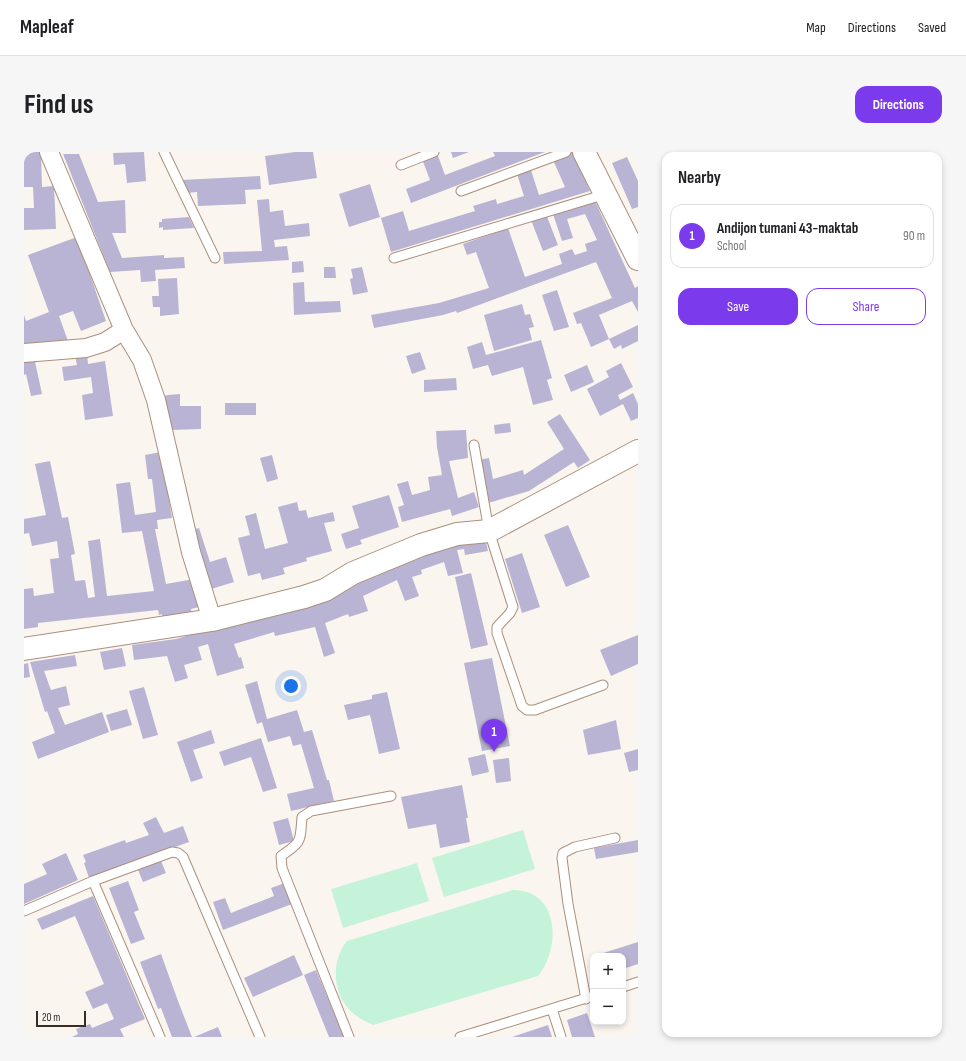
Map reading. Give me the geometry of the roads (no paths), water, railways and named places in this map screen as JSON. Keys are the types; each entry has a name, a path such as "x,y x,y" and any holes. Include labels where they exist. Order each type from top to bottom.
{"street":[{"path":"49,152 124,330 142,360 156,400 191,552 212,620"},
{"path":"584,152 638,259"},
{"path":"24,353 86,348 105,342 124,330"},
{"path":"24,649 212,620 304,597 325,590 353,573 421,545 457,534 489,531 638,452"}],"lane":[{"path":"164,152 215,258"},
{"path":"401,164 434,152"},
{"path":"461,191 566,152"},
{"path":"394,258 606,194"},
{"path":"474,445 489,531 513,607 510,613 497,626 497,633 522,706 526,710 535,710 603,685"},
{"path":"349,1037 282,868 281,856 296,847 301,834 302,817 304,814 311,811 391,796"},
{"path":"460,1037 589,997 568,904 562,858 563,853 575,847 615,838"},
{"path":"24,911 93,881 172,852 178,853 184,861 260,1037"},
{"path":"93,881 160,1037"},
{"path":"626,986 638,982"},
{"path":"552,1009 561,1037"}],"place":[{"name":"Andijon tumani 43-maktab","path":"494,752"}]}
